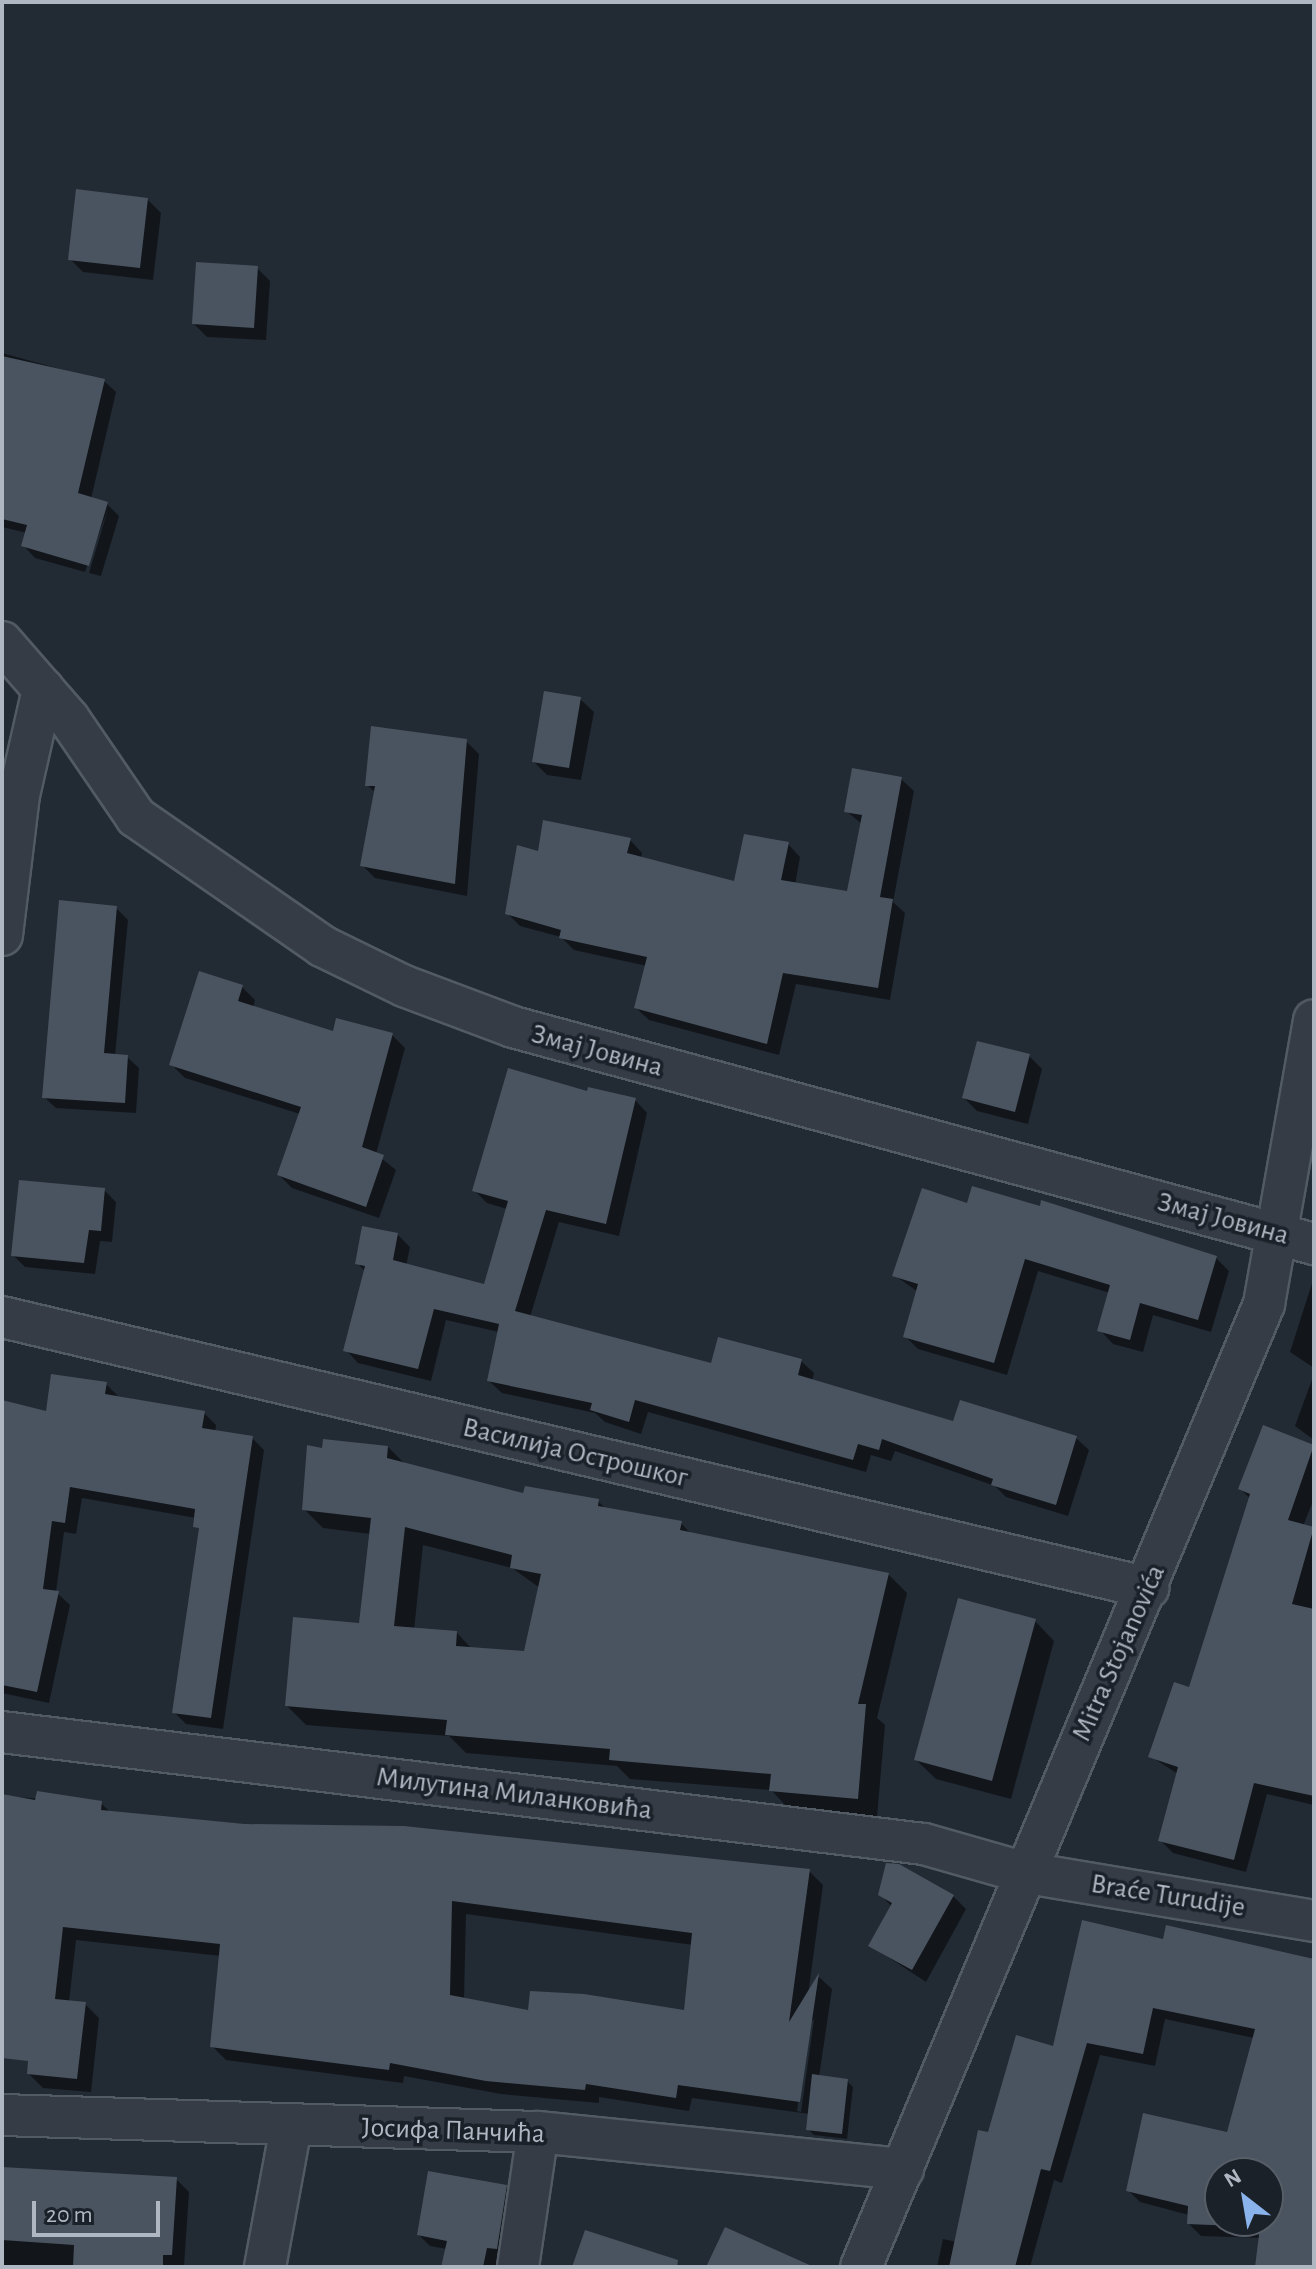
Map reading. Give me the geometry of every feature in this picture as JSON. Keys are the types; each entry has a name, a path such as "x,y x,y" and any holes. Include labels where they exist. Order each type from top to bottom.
{"street":[{"name":"Змај Јовина","path":"2,642 43,689 136,817 322,946 404,986 513,1027 1314,1244"},
{"path":"2,935 19,795 43,689"},
{"name":"Mitra Stojanovića","path":"861,2267 1022,1872 1148,1588 1264,1304 1314,1020"},
{"name":"Василија Острошког","path":"2,1317 1148,1588"},
{"name":"Милутина Миланковића","path":"2,1732 924,1844 1022,1872"},
{"name":"Braće Turudije","path":"1022,1872 1314,1921"},
{"name":"Јосифа Панчића","path":"2,2115 291,2127 538,2132 903,2169"},
{"path":"265,2267 291,2127"},
{"path":"518,2267 538,2132"}],"building":[{"path":"76,189 148,198 140,268 68,260"},
{"path":"196,262 258,266 254,328 192,324"},
{"path":"2,356 105,379 78,493 108,502 89,566 21,546 27,525 2,519"},
{"path":"544,691 581,697 569,768 532,762"},
{"path":"371,726 467,739 455,884 360,866 375,786 365,786"},
{"path":"852,768 902,777 880,897 893,899 878,988 783,973 767,1044 634,1008 647,957 559,938 561,930 505,914 517,845 538,851 543,820 631,838 627,853 734,881 744,834 789,842 781,880 847,891 862,815 844,812"},
{"path":"59,900 117,906 104,1053 128,1055 125,1103 42,1098"},
{"path":"199,971 243,985 238,1001 333,1031 336,1018 393,1033 362,1147 384,1155 366,1207 277,1175 301,1107 169,1065"},
{"path":"977,1041 1030,1054 1015,1112 962,1098"},
{"path":"508,1068 587,1091 588,1087 636,1098 606,1224 546,1210 515,1311 711,1363 718,1337 802,1359 798,1375 953,1421 960,1400 1077,1436 1056,1505 991,1485 993,1479 882,1439 879,1450 858,1444 853,1460 635,1400 629,1422 590,1410 592,1403 487,1381 499,1324 434,1309 418,1369 343,1351 365,1266 355,1264 362,1226 398,1233 393,1260 484,1284 508,1201 472,1191"},
{"path":"19,1180 105,1188 101,1231 89,1230 84,1263 11,1256"},
{"path":"972,1186 1040,1206 1041,1200 1217,1256 1198,1320 1140,1303 1130,1340 1097,1331 1110,1285 1025,1259 994,1363 903,1337 918,1284 892,1276 922,1188 967,1203"},
{"path":"51,1374 107,1382 105,1394 205,1411 202,1428 253,1436 211,1718 172,1713 199,1528 193,1527 195,1509 70,1487 65,1523 52,1521 43,1589 59,1591 37,1692 2,1685 2,1400 46,1411"},
{"path":"1263,1425 1314,1445 1288,1520 1314,1527 1292,1604 1314,1609 1314,1796 1254,1783 1234,1860 1158,1841 1178,1767 1148,1757 1174,1682 1189,1687 1250,1494 1238,1489"},
{"path":"323,1439 388,1446 387,1458 523,1493 525,1486 599,1499 598,1506 682,1521 680,1530 889,1573 858,1704 866,1704 858,1799 769,1791 771,1774 609,1760 610,1749 445,1735 447,1720 285,1706 293,1617 359,1623 371,1518 302,1510 307,1445 322,1448","holes":["405,1527 512,1555 510,1568 541,1574 524,1651 456,1646 457,1631 394,1626"]},
{"path":"958,1598 1036,1619 992,1781 914,1760"},
{"path":"37,1791 102,1801 101,1810 245,1824 404,1826 810,1869 789,2022 819,1973 800,2102 678,2085 676,2098 586,2084 585,2090 486,2081 390,2063 389,2070 210,2047 220,1944 63,1927 55,1999 86,2002 77,2079 27,2074 28,2061 2,2058 2,1794 35,1800","holes":["452,1901 692,1933 684,2010 584,1994 530,1991 528,2010 450,1995"]},
{"path":"886,1863 899,1864 954,1895 912,1970 868,1946 892,1903 878,1895"},
{"path":"1082,1920 1163,1939 1166,1925 1314,1959 1314,2267 1255,2267 1259,2237 1284,2237 1284,2157 1204,2157 1204,2225 1187,2224 1188,2206 1126,2191 1143,2113 1227,2132 1255,2029 1153,2008 1143,2054 1087,2043 1050,2171 1041,2169 1015,2267 949,2267 978,2130 988,2132 1016,2035 1053,2046"},
{"path":"812,2074 848,2079 842,2134 806,2130"},
{"path":"2,2167 177,2177 172,2255 163,2255 163,2267 73,2267 74,2245 2,2240"},
{"path":"428,2171 507,2185 497,2249 487,2248 483,2267 441,2267 447,2241 417,2235"},
{"path":"725,2227 814,2267 706,2267"},
{"path":"585,2230 678,2260 677,2267 572,2267"}]}
